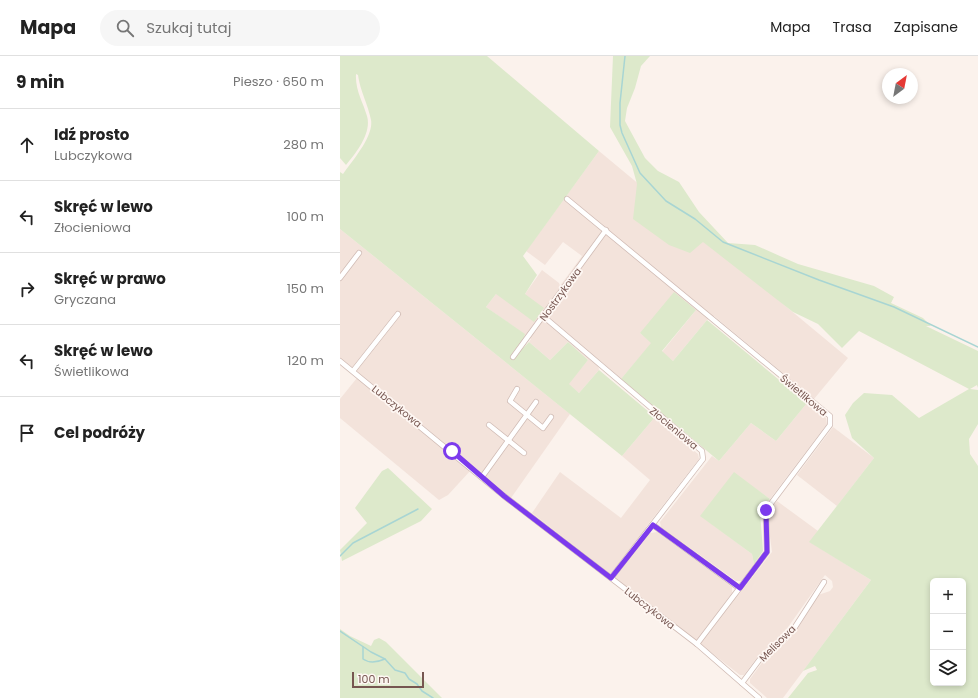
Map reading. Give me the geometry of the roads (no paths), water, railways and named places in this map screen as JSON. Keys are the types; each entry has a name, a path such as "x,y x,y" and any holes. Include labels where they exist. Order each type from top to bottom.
{"street":[{"name":"Świetlikowa","path":"567,198 830,416 830,425 766,510 767,552 697,644"},
{"name":"Nostrzykowa","path":"513,358 606,230"},
{"path":"340,278 359,253"},
{"path":"352,371 398,314"},
{"name":"Złocieniowa","path":"543,316 704,455 704,459 611,578"},
{"name":"Lubczykowa","path":"340,361 482,477 697,644 759,698"},
{"path":"517,389 510,401 543,428 551,417"},
{"path":"482,477 536,402"},
{"path":"489,425 524,453"},
{"path":"653,525 740,588"},
{"name":"Melisowa","path":"742,683 760,659 784,639 795,626 824,582"}],"waterway":[{"path":"625,56 620,103 620,125 622,133 640,173 666,201 695,219 723,242 819,280 894,307 978,347"},
{"path":"340,556 353,543 418,509"},
{"path":"340,631 371,652 385,659 395,670 405,673 409,679 417,684 422,691 433,698"},
{"path":"363,647 363,659 366,661 374,662 385,659"}]}
